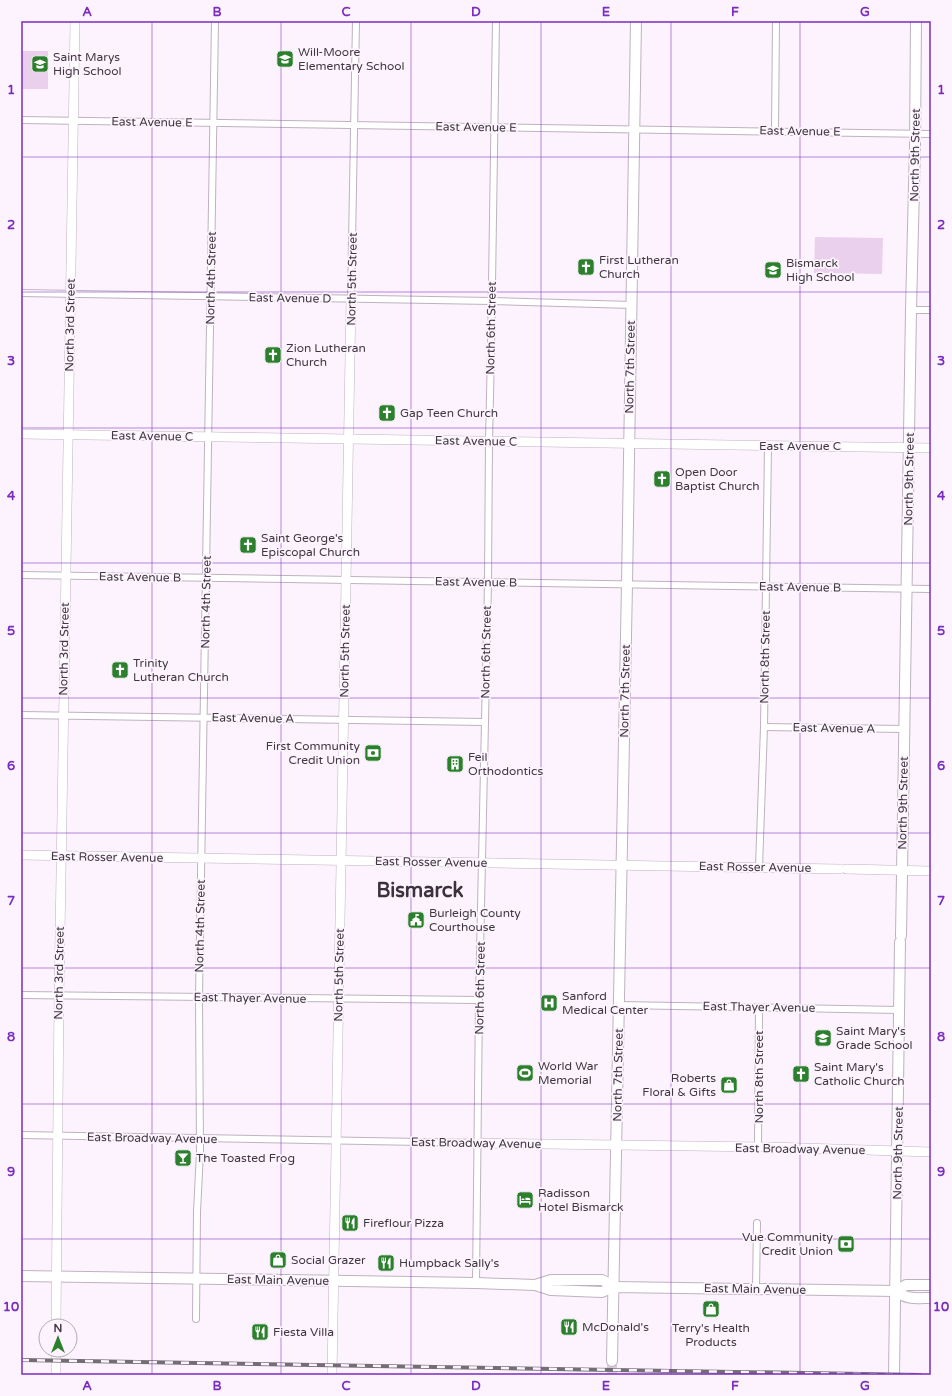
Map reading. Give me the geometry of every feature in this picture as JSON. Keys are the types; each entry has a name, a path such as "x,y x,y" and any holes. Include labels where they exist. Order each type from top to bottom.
{"main road":[{"name":"North 7th Street","path":"612,1361 636,21"},
{"name":"North 9th Street","path":"894,1375 916,21"},
{"name":"East Main Avenue","path":"21,1276 334,1280 535,1285 551,1280 602,1280 614,1287 896,1291 906,1285 931,1285"},
{"name":"East Main Avenue","path":"896,1291 905,1297 931,1298"}],"street":[{"name":"North 3rd Street","path":"56,1318 65,575 75,21"},
{"name":"North 4th Street","path":"196,1319 201,858 215,21"},
{"name":"North 5th Street","path":"332,1375 356,21"},
{"name":"North 6th Street","path":"476,1283 479,1000 488,582 488,441 492,350 491,301 496,21"},
{"path":"774,131 776,21"},
{"name":"East Avenue E","path":"21,120 931,134"},
{"name":"East Avenue D","path":"21,293 491,301 632,305"},
{"path":"911,310 931,310"},
{"name":"East Avenue C","path":"21,434 931,448"},
{"name":"North 8th Street","path":"759,867 764,727 768,446"},
{"name":"East Avenue B","path":"21,574 931,590"},
{"name":"East Avenue A","path":"21,715 484,722"},
{"name":"East Avenue A","path":"764,727 904,729"},
{"name":"East Rosser Avenue","path":"21,855 931,871"},
{"name":"East Thayer Avenue","path":"21,995 479,1000"},
{"name":"East Thayer Avenue","path":"619,1005 900,1010"},
{"name":"North 8th Street","path":"758,1147 759,1007"},
{"name":"East Broadway Avenue","path":"21,1135 337,1142 758,1147 931,1152"},
{"path":"756,1289 757,1223"},
{"path":"56,1358 56,1375"}],"shaded area":[{"path":"21,51 48,51 48,89 21,89"},
{"path":"815,237 883,238 882,274 814,273"}],"tunnel":[{"path":"612,1361 612,1375"}],"railway":[{"path":"21,1360 920,1375"}],"place":[{"name":"Will-Moore Elementary School","path":"285,59"},
{"name":"Saint Marys High School","path":"40,64"},
{"name":"First Lutheran Church","path":"586,267"},
{"name":"Bismarck High School","path":"773,270"},
{"name":"Zion Lutheran Church","path":"273,355"},
{"name":"Gap Teen Church","path":"387,413"},
{"name":"Open Door Baptist Church","path":"662,479"},
{"name":"Saint George's Episcopal Church","path":"248,545"},
{"name":"Trinity Lutheran Church","path":"120,670"},
{"name":"First Community Credit Union","path":"373,753"},
{"name":"Feil Orthodontics","path":"455,764"},
{"name":"Burleigh County Courthouse","path":"416,920"},
{"name":"Sanford Medical Center","path":"549,1003"},
{"name":"Saint Mary's Grade School","path":"823,1038"},
{"name":"World War Memorial","path":"525,1073"},
{"name":"Saint Mary's Catholic Church","path":"801,1074"},
{"name":"Roberts Floral & Gifts","path":"729,1085"},
{"name":"The Toasted Frog","path":"183,1158"},
{"name":"Radisson Hotel Bismarck","path":"525,1200"},
{"name":"Fireflour Pizza","path":"350,1223"},
{"name":"Vue Community Credit Union","path":"846,1244"},
{"name":"Social Grazer","path":"278,1260"},
{"name":"Humpback Sally's","path":"386,1263"},
{"name":"Terry's Health Products","path":"711,1309"},
{"name":"McDonald's","path":"569,1327"},
{"name":"Fiesta Villa","path":"260,1332"}],"district":[{"name":"Bismarck","path":"420,891"}]}
